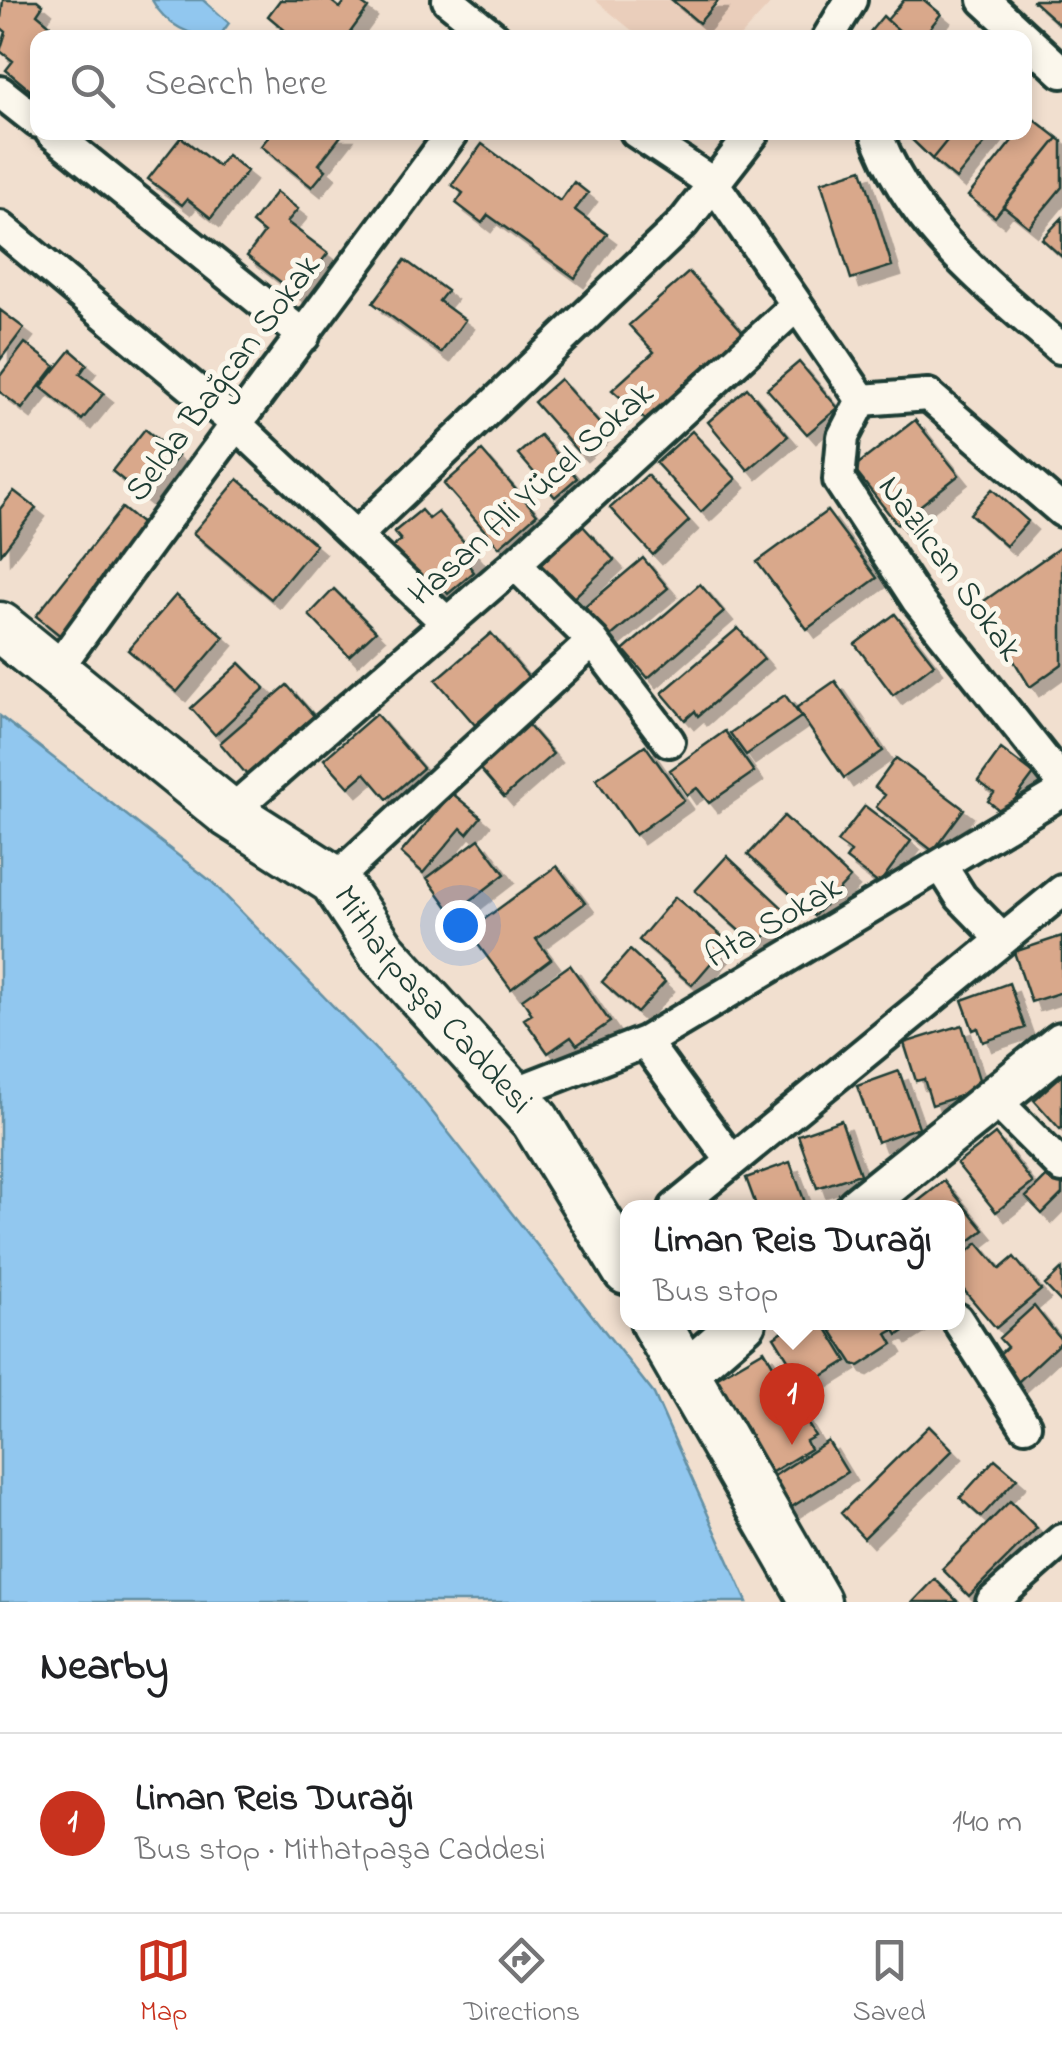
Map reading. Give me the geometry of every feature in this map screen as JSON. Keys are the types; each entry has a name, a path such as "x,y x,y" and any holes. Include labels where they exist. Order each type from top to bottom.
{"main road":[{"name":"Mithatpaşa Caddesi","path":"0,627 229,813 334,880 382,952 535,1120 620,1252"},
{"path":"658,1330 816,1602"}],"street":[{"path":"448,0 486,30"},
{"path":"984,0 1016,30"},
{"path":"1032,44 1062,72"},
{"path":"0,92 30,116"},
{"path":"61,140 304,336"},
{"name":"Selda Bağcan Sokak","path":"56,670 234,422 304,336 447,140"},
{"path":"648,140 714,184 862,400 928,395 1062,510"},
{"path":"357,535 683,224 748,140"},
{"path":"879,140 888,166 941,243 1060,348"},
{"path":"0,228 234,422 447,623"},
{"name":"Hasan Ali Yücel Sokak","path":"229,813 516,564 797,305"},
{"name":"Nazlıcan Sokak","path":"862,400 843,437 839,480 918,600 1062,782"},
{"path":"516,564 592,641 670,741"},
{"path":"334,880 592,641"},
{"name":"Ata Sokak","path":"512,1094 645,1042 1062,792"},
{"path":"942,867 961,897 1001,938"},
{"path":"685,1200 1062,891"},
{"path":"645,1042 731,1160"},
{"path":"875,1200 1062,1044"},
{"path":"994,1099 1062,1168"},
{"path":"682,1376 735,1330"},
{"path":"964,1330 1025,1425"},
{"path":"992,1602 1062,1540"}],"shaded area":[{"path":"595,0 774,0 746,30 631,30"}],"water":[{"path":"152,0 203,0 229,23 224,30 185,30"},
{"path":"0,716 212,882 415,1090 654,1394 747,1602 0,1602"}],"building":[{"path":"3,0 37,0 43,5 37,14 56,30 30,30 30,90 6,70 13,61 0,51 6,32 0,27"},
{"path":"280,0 330,0 340,8 346,0 357,0 368,8 352,30 285,30 268,16"},
{"path":"672,0 719,0 699,23"},
{"path":"904,0 924,0 941,14 928,30 899,30 887,20"},
{"path":"1034,0 1062,0 1061,26 1033,1"},
{"path":"883,16 899,30 871,30"},
{"path":"1032,118 1058,138 995,217 968,196 1013,140 1032,140"},
{"path":"1058,138 1062,141 1062,187 1029,227 1003,206"},
{"path":"179,140 185,140 218,166 227,155 247,171 211,218 187,199 182,205 148,179"},
{"path":"266,140 338,140 319,164 326,170 312,187 261,146"},
{"path":"912,140 947,140 932,159"},
{"path":"947,140 988,140 956,179 932,159"},
{"path":"482,144 560,201 574,182 588,193 575,210 607,234 575,278 488,215 482,223 456,203 463,193 452,185"},
{"path":"862,169 892,266 851,279 821,182"},
{"path":"276,192 298,209 287,222 328,253 296,294 247,256 264,233 252,223"},
{"path":"1062,218 1062,257 1042,239"},
{"path":"405,260 447,291 439,301 465,320 441,353 373,303"},
{"path":"689,272 743,332 683,385 687,390 666,409 662,404 645,419 612,390 654,352 629,325"},
{"path":"0,310 24,328 0,360"},
{"path":"25,343 55,366 22,409 0,392 0,376"},
{"path":"71,350 87,364 80,374 104,393 82,420 41,387"},
{"path":"799,362 838,408 807,434 767,389"},
{"path":"560,379 604,429 578,452 534,402"},
{"path":"747,388 788,436 748,470 708,422"},
{"path":"915,420 959,475 897,524 853,468"},
{"path":"145,429 178,456 145,498 112,471"},
{"path":"692,431 736,479 701,512 656,463"},
{"path":"540,435 577,478 555,497 518,454"},
{"path":"482,451 537,514 499,547 444,484"},
{"path":"647,475 689,521 653,555 610,508"},
{"path":"238,479 316,545 271,599 193,533"},
{"path":"992,489 1028,521 1006,546 970,514"},
{"path":"14,491 36,508 1,554 0,509"},
{"path":"122,508 148,529 62,637 36,616"},
{"path":"421,510 429,519 438,512 475,555 467,563 474,572 448,594 444,589 434,599 391,549 401,540 394,532"},
{"path":"827,511 877,578 807,629 757,562"},
{"path":"582,525 614,560 566,605 534,571"},
{"path":"1062,546 1062,664 1030,687 995,630 992,632 974,608"},
{"path":"643,558 668,588 610,637 585,607"},
{"path":"700,584 724,612 648,678 624,650"},
{"path":"334,589 376,631 349,656 309,615"},
{"path":"176,595 224,637 177,692 128,650"},
{"path":"895,614 934,664 893,695 855,644"},
{"path":"738,628 764,659 698,716 695,711 685,720 662,693"},
{"path":"491,633 530,679 475,725 436,680"},
{"path":"240,663 265,688 215,735 191,708"},
{"path":"835,681 883,751 844,778 796,708"},
{"path":"287,685 314,716 247,775 220,743"},
{"path":"785,695 801,717 746,755 730,733"},
{"path":"376,714 423,768 387,799 365,773 349,787 324,759"},
{"path":"522,718 553,754 504,797 473,761"},
{"path":"725,731 754,772 709,803 697,788 687,795 670,770"},
{"path":"645,745 684,800 635,835 596,779"},
{"path":"1001,749 1034,774 1004,814 988,801 994,793 978,781"},
{"path":"896,758 964,809 933,851 876,807 885,795 875,787"},
{"path":"452,793 481,817 467,834 461,828 423,873 401,853"},
{"path":"865,806 911,841 879,884 846,859 851,852 837,842"},
{"path":"784,816 850,878 814,916 748,855"},
{"path":"479,839 505,874 453,914 427,878"},
{"path":"727,856 787,912 756,946 695,891"},
{"path":"557,866 585,903 536,939 551,959 511,989 468,931"},
{"path":"675,897 729,942 692,985 639,940"},
{"path":"1062,936 1062,992 1031,1002 1014,952"},
{"path":"630,950 665,982 637,1013 602,982"},
{"path":"570,965 610,1022 577,1045 571,1037 548,1053 524,1019 532,1014 522,999"},
{"path":"1009,983 1025,1028 983,1042 978,1028 973,1030 962,1000"},
{"path":"962,1025 982,1089 932,1105 924,1079 916,1081 904,1043"},
{"path":"899,1071 919,1127 877,1142 857,1086"},
{"path":"1062,1075 1062,1128 1060,1129 1034,1100"},
{"path":"841,1120 860,1174 817,1188 798,1135"},
{"path":"995,1134 1033,1183 996,1212 957,1164"},
{"path":"790,1162 804,1200 754,1200 746,1178"},
{"path":"1052,1171 1062,1182 1062,1194 1042,1214 1026,1197"},
{"path":"944,1181 960,1200 920,1200"},
{"path":"965,1207 984,1230 965,1245"},
{"path":"978,1243 1000,1269 1014,1257 1041,1290 996,1328 965,1291 965,1254"},
{"path":"1062,1269 1062,1303 1045,1285"},
{"path":"1034,1306 1062,1341 1018,1382 995,1358 1007,1347 999,1338"},
{"path":"785,1330 828,1330 847,1361 805,1387 774,1337"},
{"path":"831,1330 894,1330 887,1334 893,1344 859,1366 853,1364"},
{"path":"764,1350 815,1436 806,1441 810,1449 767,1475 711,1381"},
{"path":"929,1426 953,1450 864,1538 841,1513"},
{"path":"828,1441 847,1472 790,1508 771,1478"},
{"path":"995,1459 1017,1478 981,1517 960,1498"},
{"path":"1010,1501 1037,1528 969,1596 942,1569"},
{"path":"935,1579 958,1602 913,1602"}],"place":[{"name":"Liman Reis Durağı","path":"792,1445"}]}
